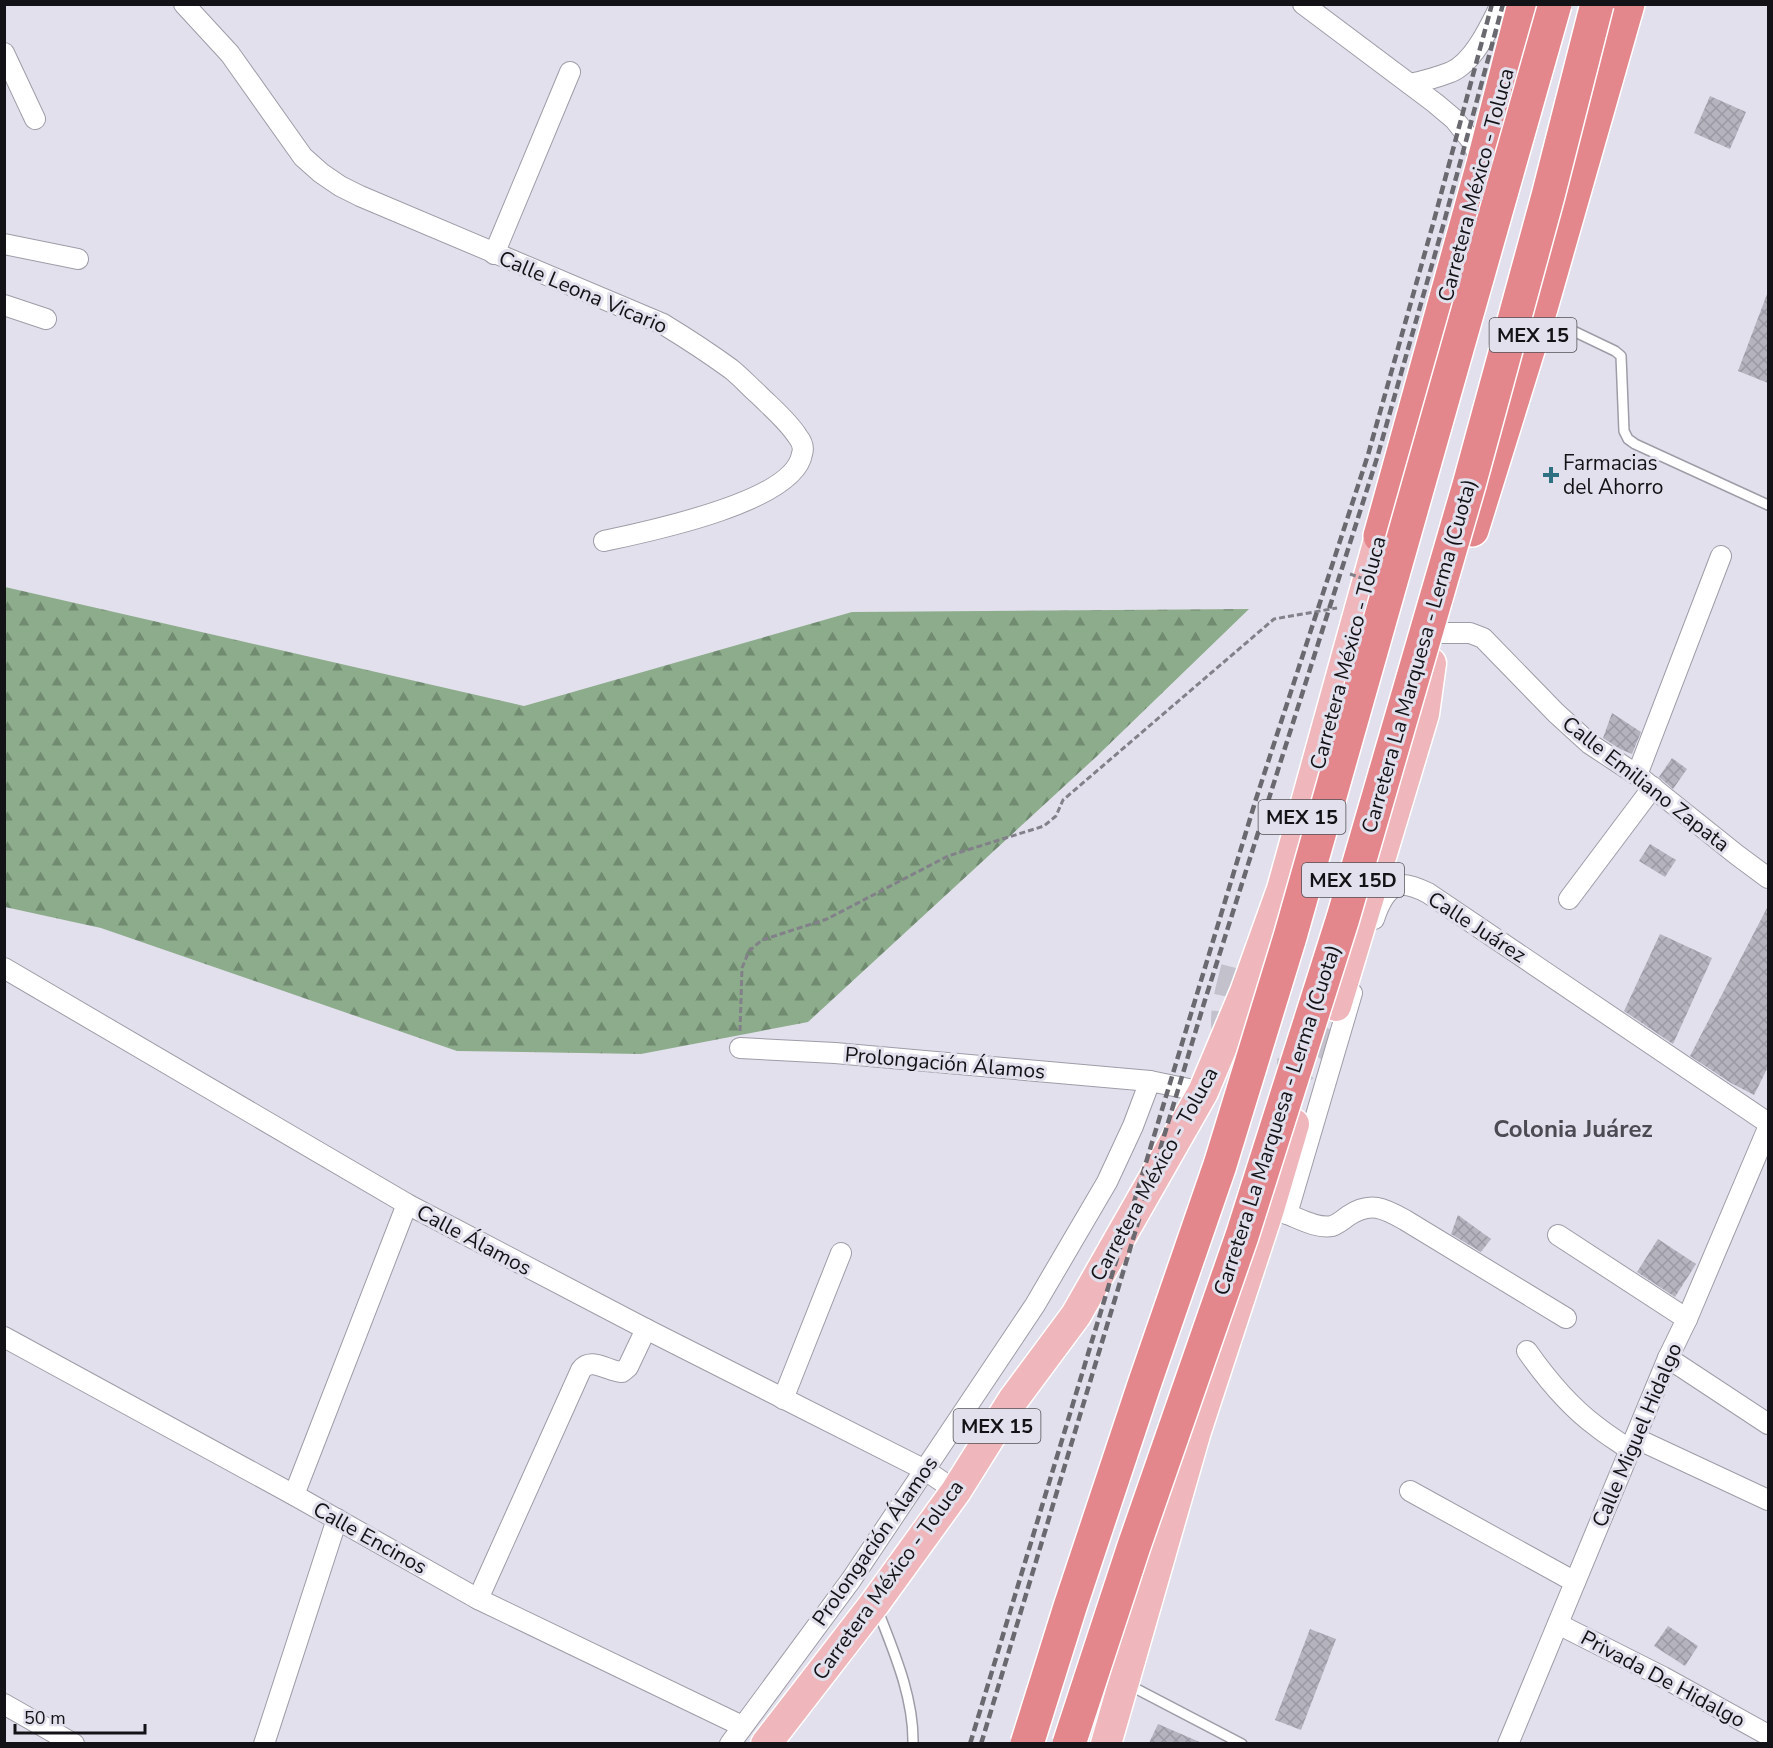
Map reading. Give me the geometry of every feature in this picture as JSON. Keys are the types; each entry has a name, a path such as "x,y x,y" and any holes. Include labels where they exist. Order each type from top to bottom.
{"highway":[{"name":"Carretera México - Toluca","path":"1380,536 1483,164 1524,4"},
{"name":"Carretera La Marquesa - Lerma (Cuota)","path":"1028,1743 1125,1441 1220,1166 1283,959 1555,4"},
{"name":"Carretera La Marquesa - Lerma (Cuota)","path":"1069,1743 1175,1425 1242,1236 1342,918 1472,473 1548,196 1597,4"},
{"name":"MEX 15","path":"1435,648 1539,315 1628,4"}],"main road":[{"path":"1236,968 1287,812 1328,669 1380,536"},
{"name":"Carretera México - Toluca","path":"766,1743 874,1603 956,1491 1013,1400 1076,1315 1203,1092 1245,992 1282,889 1380,536"},
{"path":"1336,1006 1424,714 1435,648"},
{"name":"MEX 15","path":"1106,1743 1196,1431 1278,1212 1435,648"}],"street":[{"name":"Calle Leona Vicario","path":"184,4 230,54 303,157 321,173 360,196 663,324 698,345 733,371 783,419 799,438 802,454 798,467 793,473 759,494 680,524 604,541"},
{"path":"1303,4 1454,119 1470,139 1483,164"},
{"path":"1410,84 1453,71 1479,46 1501,4"},
{"path":"4,53 35,119"},
{"path":"494,254 570,72"},
{"path":"4,244 78,259"},
{"path":"4,305 46,319"},
{"path":"1637,775 1721,556"},
{"name":"Calle Emiliano Zapata","path":"1435,648 1470,633 1483,638 1573,730 1653,787 1768,878"},
{"path":"1569,899 1653,787"},
{"name":"Calle Juárez","path":"1278,1212 1377,912 1386,894 1400,885 1414,887 1428,893 1768,1123"},
{"name":"Calle Álamos","path":"4,968 407,1204 646,1329 925,1470 956,1491"},
{"name":"Prolongación Álamos","path":"740,1048 836,1053 1150,1081 1203,1092"},
{"name":"Prolongación Álamos","path":"730,1743 851,1580 1035,1305 1107,1182 1133,1126 1150,1081"},
{"name":"Calle Miguel Hidalgo","path":"1508,1743 1668,1358 1760,1155 1768,1128"},
{"path":"294,1495 407,1204"},
{"path":"1278,1212 1323,1226 1331,1226 1365,1208 1384,1209 1566,1318"},
{"path":"1558,1236 1687,1319"},
{"path":"783,1399 841,1253"},
{"path":"478,1599 581,1370 585,1365 591,1364 622,1372 628,1367 646,1329"},
{"name":"Calle Encinos","path":"4,1336 478,1599 742,1726"},
{"path":"1527,1351 1561,1394 1595,1426 1768,1500"},
{"path":"1668,1358 1768,1425"},
{"path":"1410,1491 1575,1582"},
{"path":"264,1743 337,1520"},
{"name":"Privada De Hidalgo","path":"1557,1624 1663,1677 1768,1735"},
{"path":"4,1704 74,1743"}],"lane":[{"path":"1539,315 1615,351 1620,356 1624,431 1628,439 1768,505"},
{"path":"874,1603 896,1657 907,1697 913,1743"},
{"path":"1124,1683 1242,1743"}],"path":[{"path":"740,1048 742,968 749,951 762,940 827,920 948,856 1044,826 1056,816 1063,800 1274,619 1339,608"}],"green space":[{"path":"5,587 524,706 852,612 1249,609 1096,757 808,1022 641,1054 457,1051 101,928 5,907"}],"building":[{"path":"1710,96 1746,112 1730,149 1694,133"},
{"path":"1768,294 1768,383 1738,371"},
{"path":"1612,713 1641,732 1632,754 1603,738"},
{"path":"1672,758 1687,769 1673,789 1659,777"},
{"path":"1650,844 1676,860 1665,877 1639,861"},
{"path":"1768,906 1768,1067 1754,1095 1690,1056"},
{"path":"1660,934 1712,958 1673,1044 1624,1011"},
{"path":"1458,1215 1491,1239 1481,1252 1451,1234"},
{"path":"1658,1239 1696,1264 1675,1297 1637,1272"},
{"path":"1668,1626 1698,1646 1685,1666 1654,1646"},
{"path":"1310,1629 1336,1639 1301,1730 1275,1720"},
{"path":"1158,1724 1202,1743 1149,1743"}],"tunnel":[{"path":"1236,968 1228,1004 1227,1032 1235,1052 1255,1068 1280,1073 1305,1066 1316,1057 1323,1046 1336,1006"}],"railway":[{"path":"970,1744 1256,799 1368,455 1492,4"},
{"path":"981,1744 1205,1000 1377,458 1503,4"}],"place":[{"name":"Farmacias del Ahorro","path":"1551,475"}],"district":[{"name":"Colonia Juárez","path":"1573,1129"}]}
